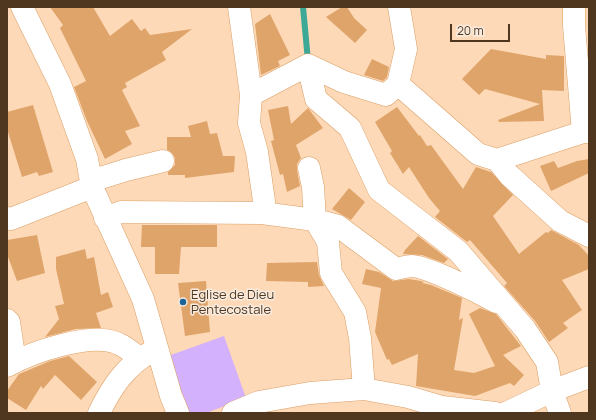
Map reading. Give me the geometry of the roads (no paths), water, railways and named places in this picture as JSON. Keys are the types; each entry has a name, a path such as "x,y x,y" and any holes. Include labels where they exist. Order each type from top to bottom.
{"street":[{"path":"22,7 60,84 87,159 92,184 105,218 143,299 148,353 171,396 178,413"},
{"path":"239,7 251,95 249,123 257,152 264,201 262,213"},
{"path":"308,65 344,82 386,95 398,84 406,49 399,7"},
{"path":"497,160 586,132 574,33 574,7"},
{"path":"251,95 276,84 308,65"},
{"path":"308,65 316,99 350,128 379,190 458,251 525,329 547,362 552,391 560,413"},
{"path":"398,84 478,154 497,160 509,175 560,221 589,236"},
{"path":"7,218 11,219 126,170 163,161"},
{"path":"309,168 314,193 315,220 328,242 331,273 355,312 360,338 364,389"},
{"path":"105,218 120,212 262,213 315,220 338,226 396,269 412,266 425,270 480,293 504,306"},
{"path":"7,320 9,322 11,364 50,347 97,340 118,343 148,353"},
{"path":"99,413 111,388 148,353"},
{"path":"506,413 552,391 589,377"},
{"path":"233,413 259,402 310,393 364,389 408,396 442,407 495,413"}],"waterway":[{"path":"303,7 308,61"}],"place":[{"name":"Eglise de Dieu Pentecostale","path":"183,302"}]}
